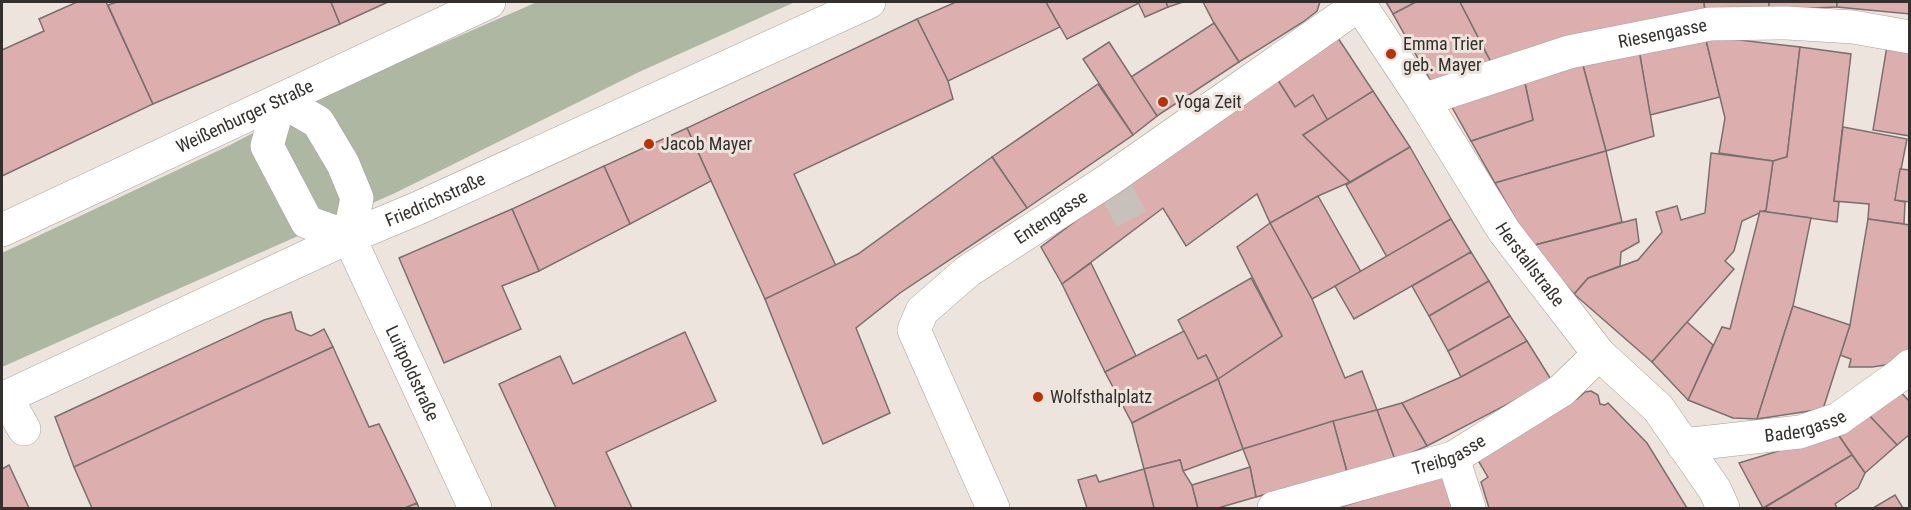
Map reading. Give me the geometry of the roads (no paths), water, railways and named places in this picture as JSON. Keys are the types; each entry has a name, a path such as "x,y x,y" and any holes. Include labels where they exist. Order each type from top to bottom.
{"street":[{"name":"Weißenburger Straße","path":"2,230 280,100 334,72 489,2"},
{"name":"Friedrichstraße","path":"4,398 349,237 427,204 869,2"},
{"name":"Herstallstraße","path":"1359,3 1423,100 1504,231 1599,354 1658,408 1715,490 1723,508"},
{"name":"Entengasse","path":"993,508 914,330 922,310 968,271 1113,184 1359,3"},
{"name":"Riesengasse","path":"1423,100 1569,52 1710,24 1787,23 1853,27 1910,37"},
{"path":"280,100 318,122 343,164 357,198 349,237 307,222 267,146 280,100"},
{"name":"Luitpoldstraße","path":"349,237 475,508"},
{"name":"Treibgasse","path":"1274,508 1453,458 1562,390 1599,354"},
{"name":"Badergasse","path":"1683,445 1800,432 1838,419 1910,366"},
{"path":"4,398 24,429"},
{"path":"1453,458 1469,508"}],"tunnel":[{"path":"1116,190 1136,228"}],"place":[{"name":"Emma Trier geb. Mayer","path":"1391,54"},
{"name":"Yoga Zeit","path":"1163,102"},
{"name":"Jacob Mayer","path":"649,144"},
{"name":"Wolfsthalplatz","path":"1038,397"}]}
